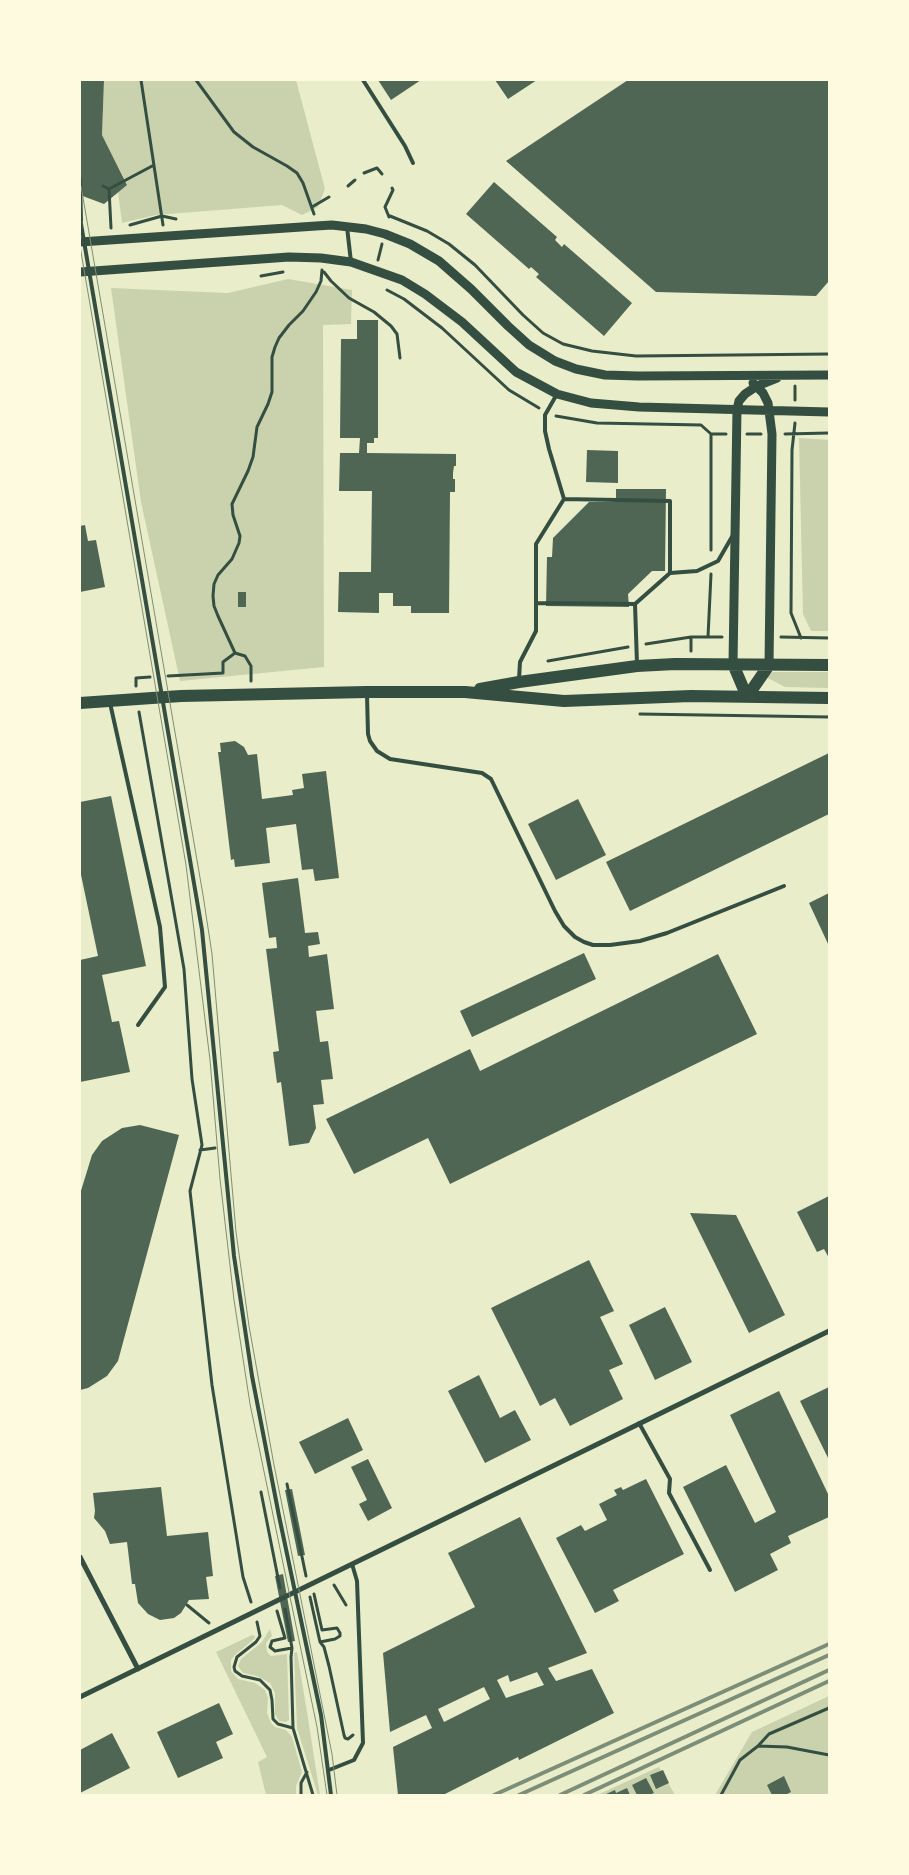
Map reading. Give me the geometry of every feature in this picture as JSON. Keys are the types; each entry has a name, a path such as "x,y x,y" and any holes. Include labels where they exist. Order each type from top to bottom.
{"main road":[{"path":"733,664 746,697"},
{"path":"746,697 769,664"},
{"path":"465,692 519,682 637,666 829,665"},
{"path":"80,703 181,696 367,692 465,692 564,701 684,696 829,698"}],"street":[{"path":"80,242 316,226 366,229 410,244 439,261 529,345 555,361 576,369 605,375 630,376 829,375"},
{"path":"80,272 289,258 321,258 351,262 402,280 425,294 462,322 516,372 557,394 591,403 639,407 829,412"},
{"path":"740,375 750,379 763,393 770,411 772,434 769,664"},
{"path":"733,664 737,410 739,401 757,386 784,375"},
{"path":"80,1697 829,1331"},
{"path":"80,1557 138,1669"}],"lane":[{"path":"363,80 406,146 413,163"},
{"path":"80,178 81,224"},
{"path":"80,218 202,930 226,1179 237,1274 252,1376 273,1487 321,1715 331,1795"},
{"path":"347,227 351,262"},
{"path":"519,682 520,662 536,631 536,544 564,499 545,431 545,415 557,394"},
{"path":"564,499 670,501 670,573"},
{"path":"536,603 635,604 670,573 697,571 718,561 736,531"},
{"path":"635,604 637,666"},
{"path":"367,692 368,734 370,741 377,751 390,759 482,773 491,779 555,911 564,926 575,937 584,942 593,945 610,945 640,941 667,933 784,886"},
{"path":"110,701 160,935 165,987 138,1025"},
{"path":"640,1423 670,1479 669,1493 710,1570"},
{"path":"329,1770 354,1760 363,1742 357,1581 352,1564"}],"path":[{"path":"141,80 166,236"},
{"path":"196,80 234,132 297,173 303,182 314,216"},
{"path":"109,189 154,166"},
{"path":"364,173 377,168 382,174"},
{"path":"348,186 354,180"},
{"path":"103,186 109,189"},
{"path":"392,188 393,190 385,207 386,212 390,216 427,231 449,244 475,265 543,332 563,344 592,351 636,356 829,354"},
{"path":"109,189 112,240"},
{"path":"312,207 329,197"},
{"path":"162,216 176,219"},
{"path":"388,225 390,216"},
{"path":"378,260 383,242"},
{"path":"322,268 330,269"},
{"path":"322,268 330,281 342,292 391,326 396,334 400,358"},
{"path":"251,694 251,666 245,656 235,653 218,616 214,584 218,575 232,558 239,543 240,536 233,515 232,504 253,457 258,427 272,392 272,357 275,348 279,338 303,312 316,292 321,281 322,268"},
{"path":"381,286 404,300 442,328 509,390 537,408"},
{"path":"794,353 794,360"},
{"path":"699,354 699,360"},
{"path":"556,416 597,423 702,425 711,434 721,434"},
{"path":"795,425 792,450 791,614 801,638"},
{"path":"784,434 829,433"},
{"path":"708,637 711,564 711,434"},
{"path":"749,434 762,434"},
{"path":"691,637 691,656"},
{"path":"520,666 691,637 719,638"},
{"path":"788,637 829,638"},
{"path":"165,676 223,673 222,662 235,653"},
{"path":"155,677 136,678 137,699 184,968 192,1079 202,1145 190,1192 212,1385 243,1577 260,1636 256,1642 237,1657 234,1667 242,1676 260,1680 267,1686 271,1694 273,1719 278,1724 293,1728"},
{"path":"637,714 829,717"},
{"path":"200,1150 217,1147"},
{"path":"287,1484 306,1577"},
{"path":"262,1492 281,1590"},
{"path":"330,1575 347,1608"},
{"path":"312,1584 322,1630 336,1628 340,1633 340,1636 335,1639 320,1642"},
{"path":"310,1596 320,1642 324,1647 329,1666 345,1738 348,1739 354,1734"},
{"path":"274,1602 285,1638 272,1641 270,1647 274,1651 292,1648"},
{"path":"187,1605 217,1630"},
{"path":"284,1609 292,1648 293,1728 314,1795"},
{"path":"722,1795 740,1760 758,1746 769,1734 829,1708"},
{"path":"758,1746 787,1747 829,1755"},
{"path":"301,1795 301,1783 307,1772"}],"green space":[{"path":"104,80 296,80 325,189 318,207 302,215 282,205 156,215 122,223 118,192 127,184 102,135"},
{"path":"288,279 352,290 351,324 323,325 324,667 180,681 141,502 111,288 228,293"},
{"path":"799,438 829,440 829,631 811,631 803,614"},
{"path":"773,672 829,672 829,688 785,687 766,677"},
{"path":"270,1629 272,1636 266,1643 267,1652 271,1656 287,1654 289,1720 286,1722 279,1721 275,1714 275,1693 270,1683 257,1676 243,1673 238,1666 241,1659 262,1642"},
{"path":"252,1635 255,1636 254,1639 231,1660 231,1671 238,1679 255,1683 265,1690 268,1698 267,1713 271,1723 275,1727 286,1730 292,1737 302,1772 296,1786 296,1795 266,1795 258,1762 267,1757 216,1652"},
{"path":"297,1652 320,1795 318,1795 297,1728 294,1653"},
{"path":"829,1696 829,1795 715,1795 752,1732"},
{"path":"659,1767 675,1795 597,1795"}],"building":[{"path":"80,80 104,80 102,135 127,185 104,204 80,195"},
{"path":"378,80 421,80 391,100"},
{"path":"495,80 537,80 508,99"},
{"path":"628,80 829,80 829,281 816,296 656,292 506,161"},
{"path":"494,182 557,237 555,240 562,247 564,244 632,303 604,336 536,277 539,274 531,267 529,269 466,214"},
{"path":"357,320 378,320 378,438 374,438 374,443 367,443 367,453 456,454 456,466 454,466 453,473 455,492 450,492 449,613 411,613 411,606 393,606 393,593 379,593 379,613 338,612 339,572 371,572 372,491 339,491 340,453 359,453 360,438 340,438 341,339 357,339"},
{"path":"587,450 618,451 618,483 586,482"},
{"path":"616,489 666,489 665,571 652,571 628,594 629,607 546,606 547,557 552,557 553,538 589,502 616,502"},
{"path":"85,525 88,541 96,540 105,587 80,592 80,526"},
{"path":"238,592 246,592 246,607 238,607"},
{"path":"235,741 244,747 248,755 257,754 262,799 293,795 292,790 304,788 302,774 326,771 339,878 315,881 313,869 302,870 296,824 266,828 270,863 235,867 234,859 231,860 218,752 221,752 220,743"},
{"path":"829,753 829,814 630,911 606,862"},
{"path":"111,796 146,966 102,975 112,1022 119,1021 130,1072 80,1082 80,960 98,956 80,870 80,802"},
{"path":"578,799 606,855 556,880 528,824"},
{"path":"298,878 305,933 318,932 320,944 308,946 309,957 327,954 334,1009 316,1011 320,1042 328,1041 333,1079 321,1080 324,1104 313,1105 316,1128 309,1143 289,1146 281,1082 277,1083 273,1052 279,1051 266,949 277,948 276,937 269,938 262,883"},
{"path":"829,893 829,946 809,903"},
{"path":"584,953 596,979 472,1037 460,1011"},
{"path":"718,954 757,1034 450,1184 428,1138 354,1174 326,1119 470,1049 480,1071"},
{"path":"140,1125 179,1135 118,1361 107,1376 88,1388 80,1390 80,1194 92,1155 102,1141 122,1128"},
{"path":"829,1196 829,1258 824,1249 817,1252 797,1212"},
{"path":"690,1213 736,1215 785,1315 749,1333"},
{"path":"589,1260 614,1311 600,1317 623,1364 609,1370 623,1399 570,1426 555,1398 540,1406 491,1308"},
{"path":"665,1307 692,1362 655,1380 629,1325"},
{"path":"479,1375 500,1418 515,1410 531,1440 485,1463 448,1391"},
{"path":"829,1387 829,1460 800,1401"},
{"path":"779,1391 829,1496 829,1517 788,1536 791,1543 770,1554 778,1570 735,1592 683,1487 726,1465 755,1523 776,1512 730,1415"},
{"path":"348,1418 363,1450 315,1474 299,1442"},
{"path":"368,1459 392,1508 368,1521 359,1504 367,1500 351,1467"},
{"path":"646,1479 684,1554 613,1590 619,1601 595,1613 556,1538 581,1525 585,1531 607,1520 599,1504 617,1495 614,1490 621,1487 623,1490"},
{"path":"161,1487 167,1536 208,1532 213,1576 206,1577 209,1599 189,1600 181,1613 174,1618 160,1620 148,1614 138,1603 135,1584 132,1584 127,1542 110,1544 105,1531 94,1518 93,1493"},
{"path":"292,1489 305,1555 298,1556 285,1490"},
{"path":"520,1517 587,1653 548,1668 556,1681 592,1669 614,1713 519,1760 518,1757 443,1795 398,1795 393,1747 432,1728 426,1715 390,1732 383,1653 475,1607 448,1553","holes":["537,1672 544,1685 506,1698 497,1680 508,1675 510,1682","484,1687 490,1699 444,1722 438,1709"]},
{"path":"283,1574 295,1641 288,1642 275,1576"},
{"path":"219,1703 233,1734 216,1742 223,1758 178,1778 157,1732"},
{"path":"112,1733 130,1768 80,1793 80,1750"},
{"path":"663,1770 669,1783 656,1789 650,1775"},
{"path":"784,1776 791,1792 785,1795 772,1795 767,1785"},
{"path":"646,1778 654,1793 637,1795 632,1785"},
{"path":"627,1788 630,1795 604,1795 615,1790 616,1793"}],"tram line":[{"path":"81,186 212,954 236,1232 249,1326 274,1465 332,1754 337,1795"},
{"path":"80,246 186,865 210,1060 220,1179 234,1300 250,1404 317,1727 327,1795"}],"railway":[{"path":"494,1795 829,1644"},
{"path":"519,1795 829,1655"},
{"path":"560,1795 829,1670"},
{"path":"584,1795 829,1681"}]}
